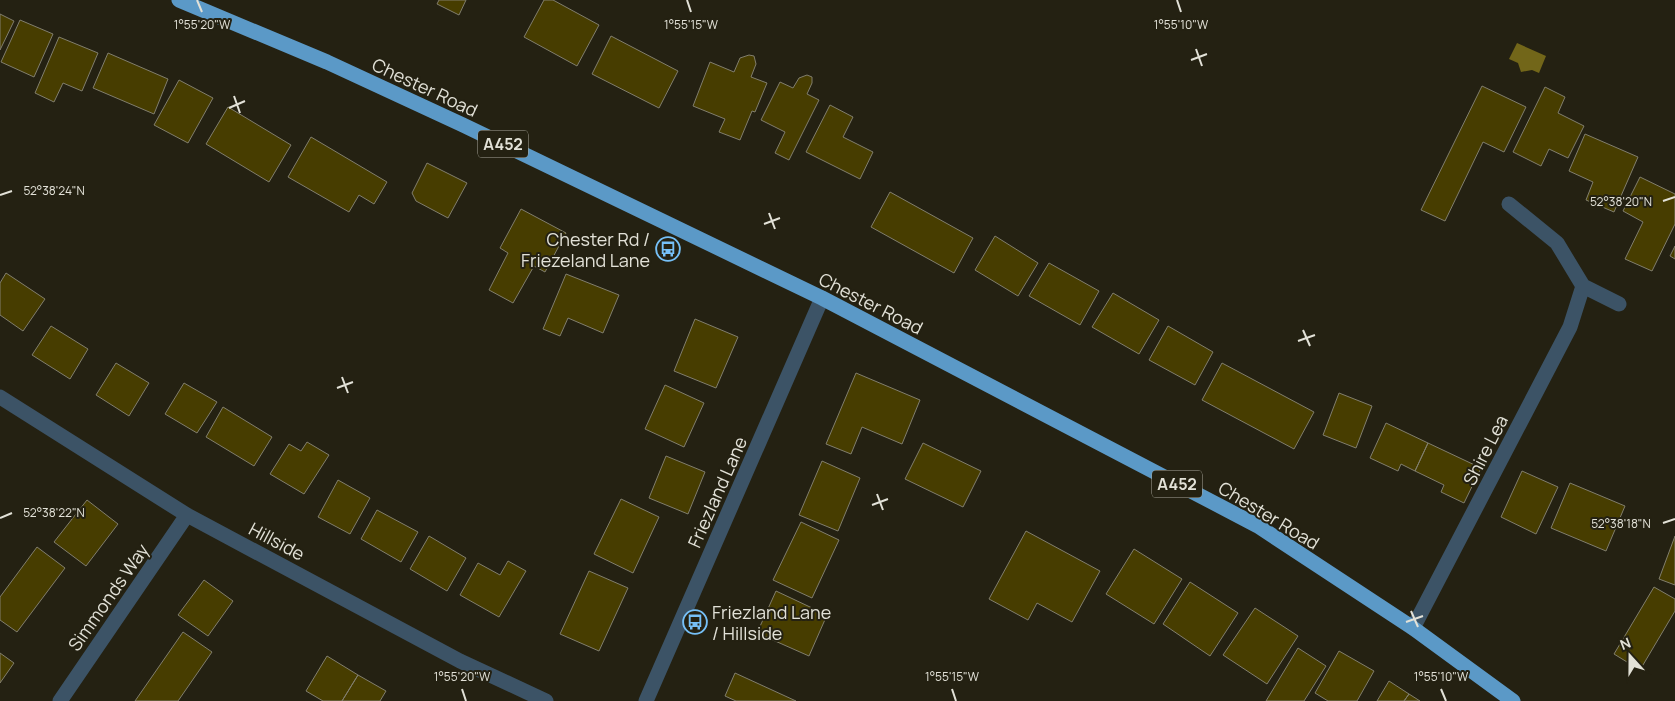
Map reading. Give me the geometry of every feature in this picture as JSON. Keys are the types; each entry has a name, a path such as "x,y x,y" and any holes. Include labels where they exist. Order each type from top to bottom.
{"highway":[{"name":"Chester Road","path":"179,0 327,62 822,298 1258,526 1413,628 1513,701"}],"street":[{"path":"1509,204 1557,243 1583,286 1619,304"},
{"name":"Shire Lea","path":"1413,628 1570,327 1583,286"},
{"name":"Friezland Lane","path":"646,701 822,298"},
{"name":"Hillside","path":"0,397 188,515 460,660 546,701"},
{"name":"Simmonds Way","path":"60,701 188,515"}],"shaded area":[{"path":"1517,43 1546,56 1539,73 1532,70 1521,72 1518,63 1509,59"}],"building":[{"path":"439,0 466,0 459,15 437,4"},
{"path":"544,0 553,0 599,25 577,66 524,37"},
{"path":"0,14 14,21 0,50"},
{"path":"20,20 53,34 34,77 1,62"},
{"path":"611,36 678,71 659,108 592,74"},
{"path":"59,37 98,53 82,91 63,83 54,102 35,93"},
{"path":"108,53 168,79 154,114 93,88"},
{"path":"749,55 754,56 756,64 751,77 767,83 755,112 752,111 740,140 719,132 725,119 693,106 710,62 734,72 740,58"},
{"path":"807,75 812,77 812,83 807,94 819,100 789,160 775,153 785,132 761,120 780,82 793,88 799,78"},
{"path":"179,80 213,98 188,143 154,125"},
{"path":"1482,86 1526,107 1504,152 1483,142 1445,221 1421,210"},
{"path":"1545,87 1565,97 1558,113 1584,126 1568,158 1549,149 1541,166 1513,152"},
{"path":"830,105 853,117 843,137 873,152 860,179 806,152"},
{"path":"228,107 291,145 269,182 206,144"},
{"path":"1585,134 1638,157 1614,212 1586,200 1593,182 1569,171"},
{"path":"311,137 387,182 374,204 359,195 349,212 288,177"},
{"path":"427,163 467,183 448,218 416,201 412,193"},
{"path":"1640,177 1675,194 1675,224 1652,271 1625,259 1643,222 1623,211"},
{"path":"890,192 973,238 954,273 871,227"},
{"path":"521,209 566,233 545,272 534,266 513,303 489,290 508,253 500,248"},
{"path":"995,236 1038,263 1018,296 975,270"},
{"path":"1675,246 1675,259 1670,256"},
{"path":"1049,263 1099,291 1080,325 1029,296"},
{"path":"6,273 45,299 23,331 0,315 0,283"},
{"path":"566,274 619,295 603,333 568,318 560,336 543,329"},
{"path":"1113,293 1159,320 1139,354 1092,327"},
{"path":"695,319 738,337 716,388 674,371"},
{"path":"51,326 88,349 70,379 32,355"},
{"path":"1168,326 1213,352 1195,385 1149,360"},
{"path":"116,363 149,383 129,416 96,395"},
{"path":"1222,363 1314,412 1294,449 1202,400"},
{"path":"856,373 920,400 902,444 862,427 851,454 826,444"},
{"path":"184,383 217,402 197,433 165,414"},
{"path":"665,385 704,403 684,447 645,429"},
{"path":"1339,393 1372,406 1356,448 1323,435"},
{"path":"223,407 272,437 254,466 206,437"},
{"path":"1386,423 1428,443 1415,471 1401,464 1398,471 1370,458"},
{"path":"307,442 329,455 304,494 270,474 289,444 301,451"},
{"path":"923,443 981,471 963,507 905,479"},
{"path":"1428,443 1481,468 1464,503 1441,492 1444,485 1415,471"},
{"path":"666,456 705,472 688,514 649,498"},
{"path":"822,461 860,478 838,531 799,515"},
{"path":"1522,471 1558,487 1536,534 1501,517"},
{"path":"338,480 370,498 350,534 318,517"},
{"path":"1570,483 1625,506 1606,551 1551,528"},
{"path":"621,499 659,517 633,573 594,554"},
{"path":"87,500 118,524 86,566 54,542"},
{"path":"377,510 418,532 401,562 361,539"},
{"path":"801,522 839,540 812,598 773,580"},
{"path":"1026,531 1100,571 1072,622 1037,603 1028,620 989,599"},
{"path":"429,536 466,558 447,591 410,569"},
{"path":"1675,536 1675,585 1659,579"},
{"path":"37,547 65,568 17,632 0,620 0,597"},
{"path":"1134,549 1182,579 1154,624 1106,594"},
{"path":"508,561 526,571 499,617 460,595 478,563 500,575"},
{"path":"589,571 628,588 599,651 560,634"},
{"path":"204,580 233,601 208,636 178,615"},
{"path":"1190,582 1238,613 1210,656 1163,624"},
{"path":"1654,587 1675,599 1675,611 1640,670 1614,654"},
{"path":"776,591 827,615 809,656 757,633"},
{"path":"1255,608 1298,636 1267,684 1223,655"},
{"path":"183,632 212,652 178,701 135,701"},
{"path":"1298,648 1326,666 1304,701 1266,701"},
{"path":"1339,651 1374,671 1357,701 1328,701 1315,693"},
{"path":"0,653 14,663 0,683"},
{"path":"327,656 358,675 342,701 323,701 306,691"},
{"path":"735,673 796,701 736,701 725,696"},
{"path":"358,675 386,691 380,701 342,701"},
{"path":"1389,681 1409,694 1404,701 1377,701"},
{"path":"1409,694 1420,701 1404,701"}],"place":[{"name":"Chester Rd / Friezeland Lane","path":"668,249"},
{"name":"Friezland Lane / Hillside","path":"695,622"}]}
